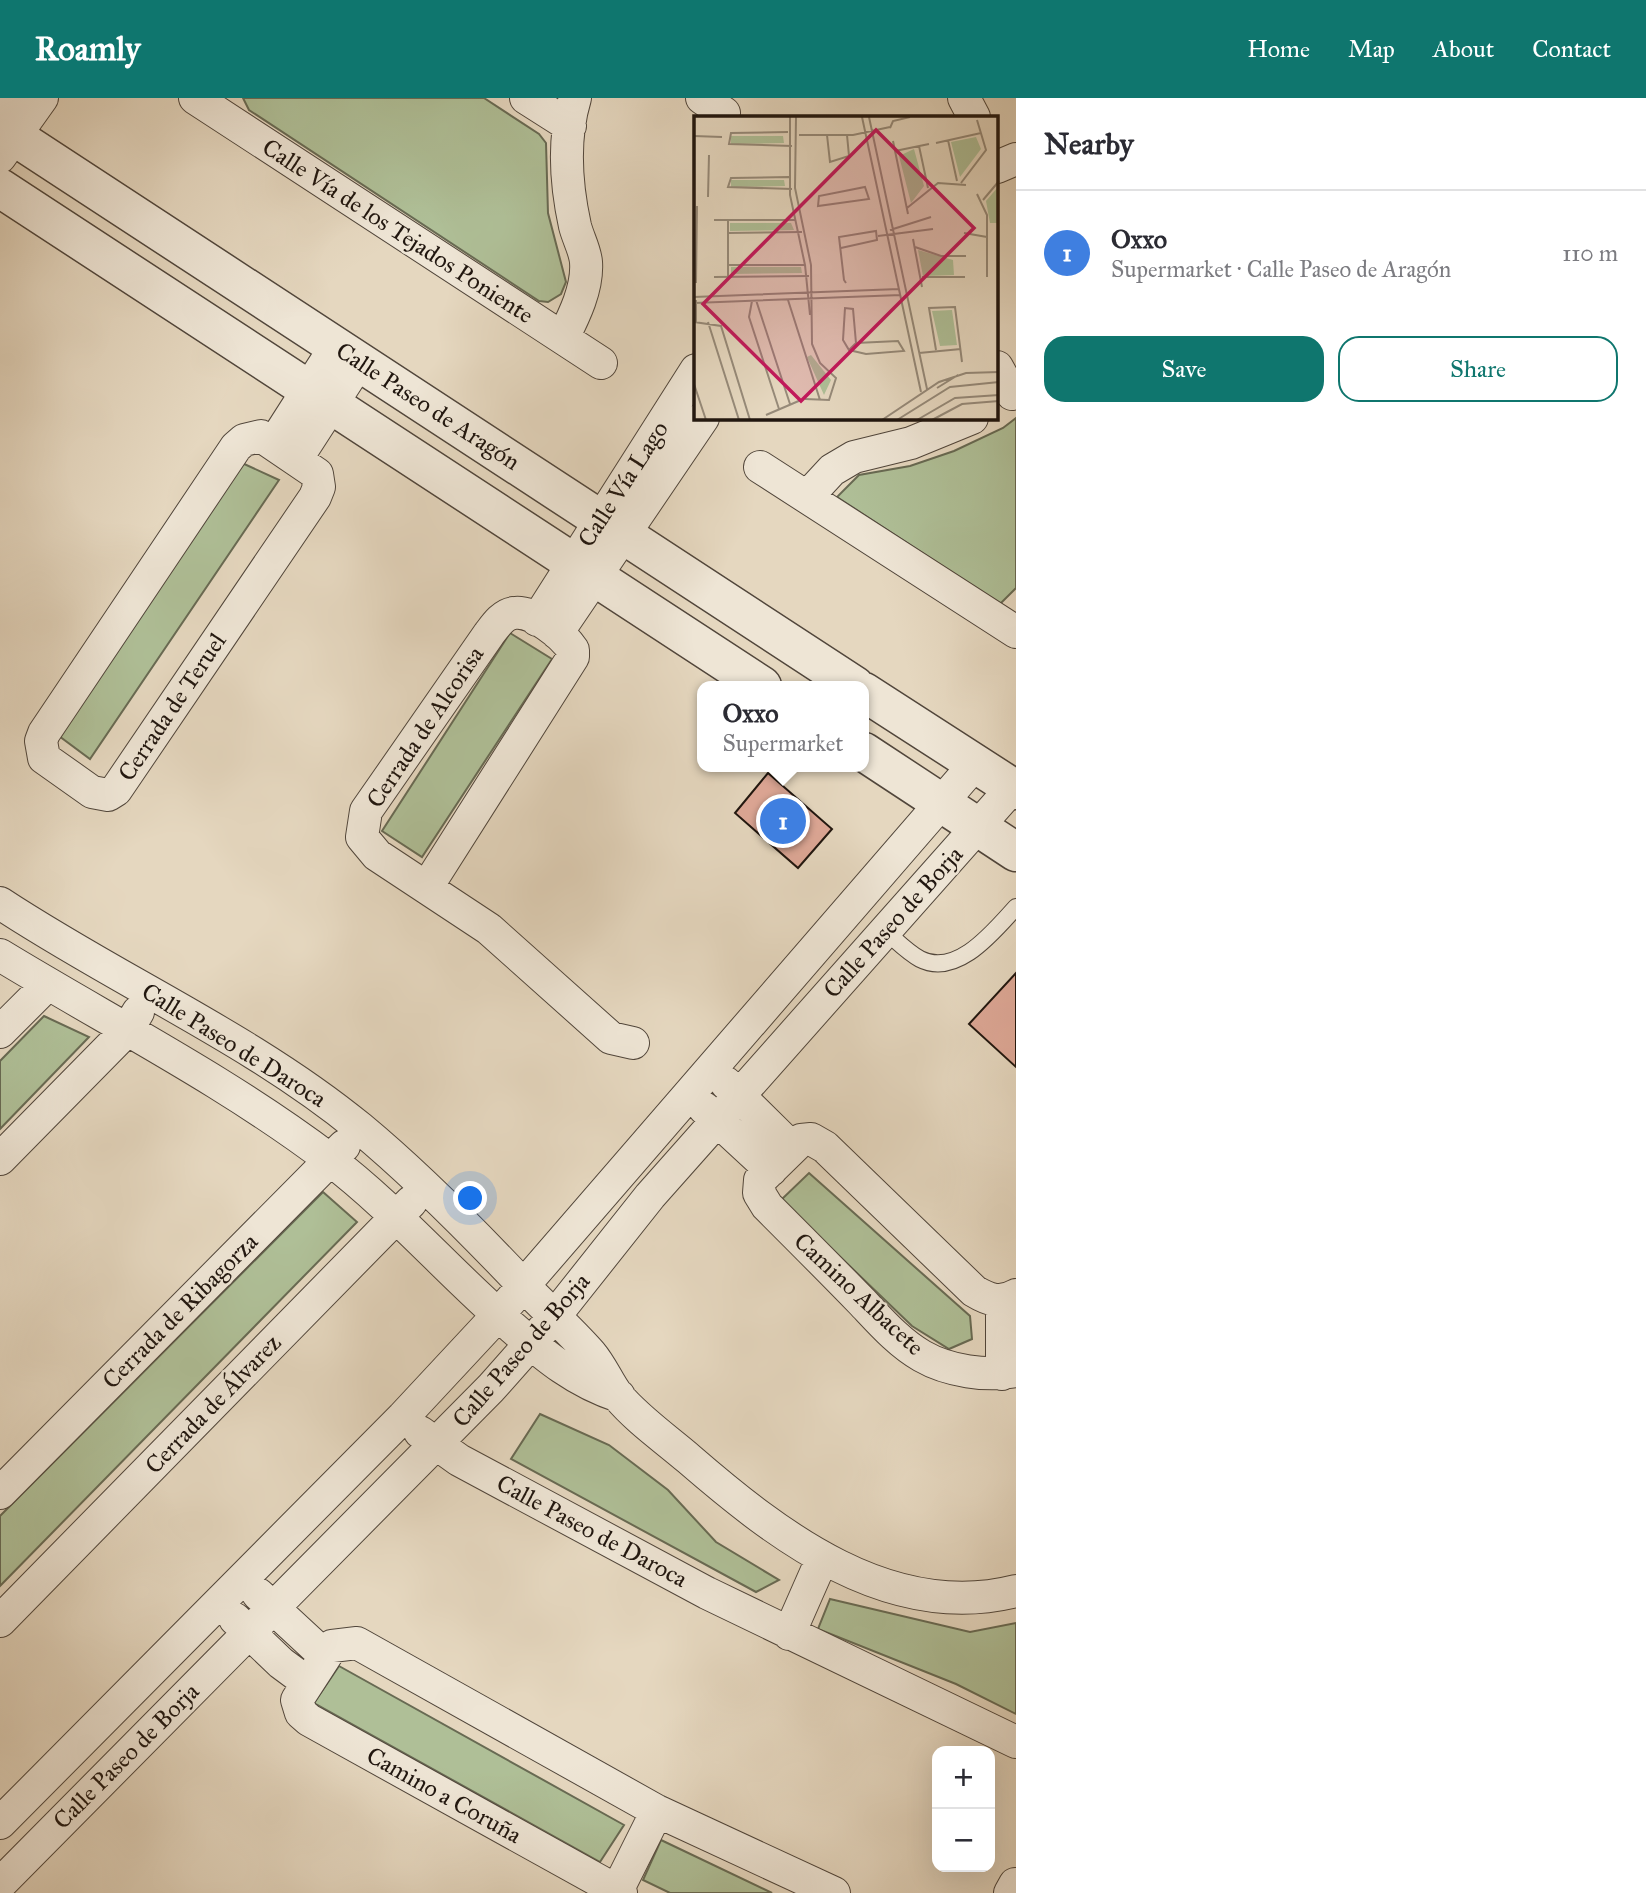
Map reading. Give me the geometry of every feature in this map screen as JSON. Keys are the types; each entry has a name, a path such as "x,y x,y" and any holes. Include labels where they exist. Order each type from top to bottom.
{"street":[{"path":"4,135 13,98"},
{"path":"4,135 42,98"},
{"path":"526,98 573,112 569,190 575,227 586,262 583,289 563,338"},
{"path":"964,98 973,116"},
{"name":"Calle Vía de los Tejados Poniente","path":"206,101 601,363"},
{"name":"Calle Paseo de Aragón","path":"4,135 348,354 847,681"},
{"path":"998,167 1016,159"},
{"path":"0,188 754,681"},
{"path":"286,450 348,354"},
{"name":"Calle Vía Lago","path":"613,527 694,374"},
{"name":"Calle Vía Lago","path":"584,570 613,527 701,420"},
{"path":"807,497 832,470 853,457 911,443 967,420"},
{"name":"Cerrada de Teruel","path":"261,436 286,450 317,474 319,487 315,497 116,790 108,795 92,792 52,766 41,750 44,733 236,447 252,437 261,436"},
{"path":"760,467 1010,617"},
{"path":"427,887 568,667 573,650 547,627 584,570"},
{"name":"Cerrada de Alcorisa","path":"547,627 514,613 497,623 366,811 362,837 367,846 489,929 611,1038 633,1042"},
{"path":"869,696 1014,789"},
{"path":"869,756 1016,852"},
{"name":"Calle Paseo de Borja","path":"0,1823 403,1417 498,1315 688,1092 943,804 974,765"},
{"name":"Calle Paseo de Borja","path":"0,1884 436,1446 554,1317 650,1196 1014,789"},
{"name":"Calle Paseo de Daroca","path":"0,903 252,1051 306,1087 361,1129 425,1187 590,1352 619,1396 734,1498 780,1533 822,1559 919,1594 955,1598 995,1596 1016,1591"},
{"name":"Calle Paseo de Daroca","path":"0,955 128,1029 330,1160 396,1217 531,1343 569,1374 619,1396"},
{"path":"0,1032 48,984"},
{"path":"0,1159 128,1029 149,992"},
{"path":"710,1067 739,1096 782,1159"},
{"path":"688,1092 718,1121 782,1159"},
{"name":"Cerrada de Ribagorza","path":"0,1493 361,1129"},
{"name":"Camino Albacete","path":"811,1139 825,1147 974,1291 990,1300 1009,1298 1009,1373 940,1365 920,1355 893,1333 767,1206 758,1193 759,1186 782,1159 801,1140 811,1139"},
{"name":"Cerrada de Álvarez","path":"0,1621 425,1187"},
{"name":"Calle Paseo de Daroca","path":"403,1417 436,1446 789,1634 1016,1742"},
{"path":"789,1634 822,1559"},
{"path":"242,1579 325,1656 332,1646 357,1643 657,1811 834,1893"},
{"path":"218,1603 281,1663 308,1683"},
{"name":"Camino a Coruña","path":"325,1656 297,1700 301,1713 309,1720 619,1892 657,1811"}],"lane":[{"path":"885,931 919,958 945,962 976,946 1016,907"}],"green space":[{"path":"243,98 484,98 539,134 546,143 548,213 566,282 561,294 548,302 539,301 249,110"},
{"path":"1016,418 1016,588 1000,604 837,497 859,475 910,466 954,451 1003,428"},
{"path":"242,463 279,480 90,759 59,736"},
{"path":"510,633 552,659 422,857 382,831"},
{"path":"44,1016 89,1037 0,1129 0,1061"},
{"path":"809,1173 970,1316 972,1339 949,1349 912,1326 781,1200"},
{"path":"323,1192 357,1222 0,1586 0,1516"},
{"path":"540,1414 609,1445 668,1490 716,1542 779,1580 756,1592 511,1459"},
{"path":"830,1599 970,1632 1016,1623 1016,1714 956,1684 818,1629"},
{"path":"339,1666 624,1825 600,1862 314,1703"},
{"path":"661,1840 772,1893 670,1893 643,1880"}],"building":[{"path":"768,773 832,829 798,868 735,813"},
{"path":"1016,973 1016,1067 969,1024"}],"place":[{"name":"Oxxo","path":"783,821"}]}
